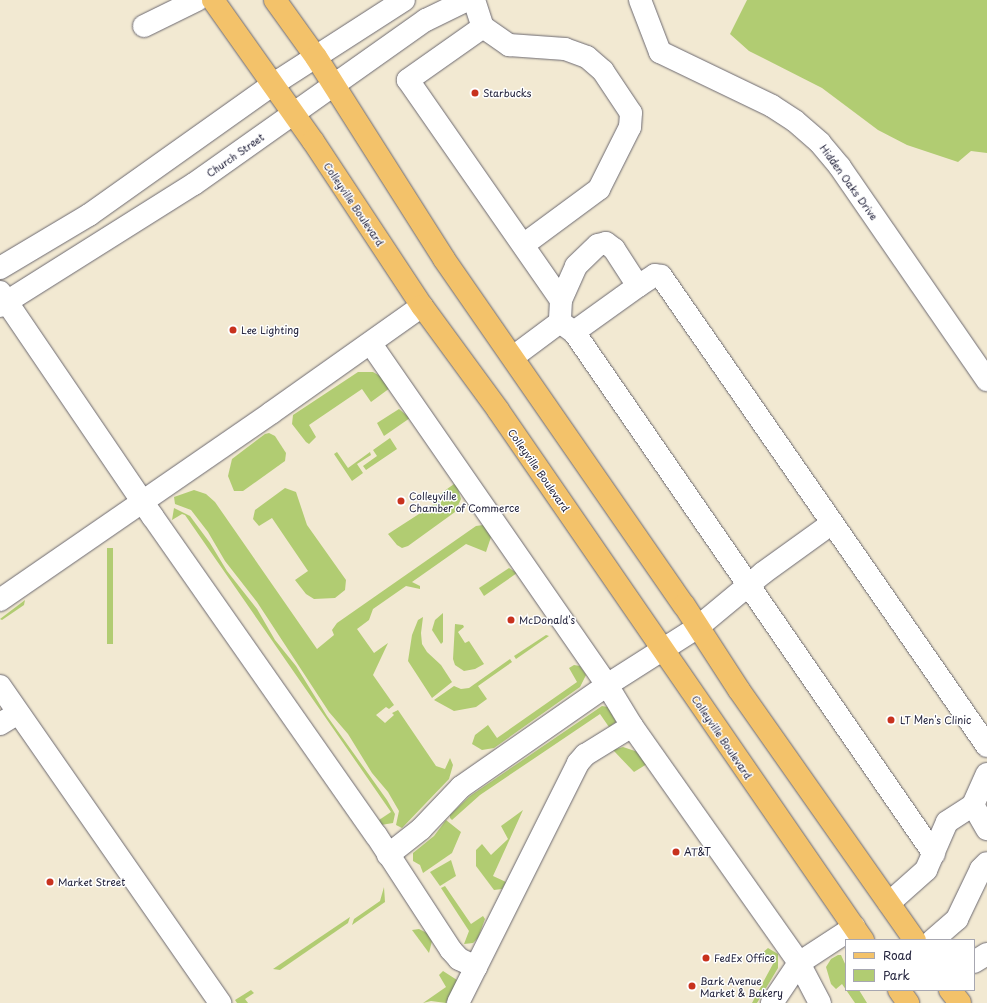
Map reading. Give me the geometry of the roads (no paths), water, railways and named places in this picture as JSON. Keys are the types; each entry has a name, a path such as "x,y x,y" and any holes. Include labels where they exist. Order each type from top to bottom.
{"main road":[{"name":"Colleyville Boulevard","path":"213,0 292,115 312,141 422,306 664,650 720,735 859,933"},
{"path":"275,0 316,57 444,259 914,939"},
{"path":"900,991 908,1003"},
{"path":"951,991 960,1003"}],"street":[{"path":"144,26 197,0"},
{"path":"0,268 89,215 272,85 404,0"},
{"name":"Church Street","path":"2,300 194,184 426,20 467,0"},
{"path":"474,0 483,27 509,45 565,49 587,57 603,70 631,113 630,127 599,188 523,245"},
{"name":"Hidden Oaks Drive","path":"640,0 660,52 772,106 794,121 820,143 840,167 987,380"},
{"path":"483,27 408,80 561,300 567,327 751,585 934,854"},
{"path":"561,300 576,266 598,245 606,243 614,249 638,286"},
{"path":"513,357 638,286 654,275 661,276 830,524 987,746"},
{"path":"2,300 388,856 451,950 459,959 476,967"},
{"path":"0,600 371,344 422,306"},
{"path":"371,344 607,684 632,726 799,963 820,1003"},
{"path":"388,856 414,836 461,787 607,684 664,650 698,627 751,585 763,573 830,524"},
{"path":"0,686 220,1003"},
{"path":"0,724 18,713"},
{"path":"458,1003 578,763 585,755 632,726"},
{"path":"889,903 916,882 926,870 948,822 973,805 987,774"},
{"path":"973,805 987,829"},
{"path":"934,939 957,919 981,869 987,862"},
{"path":"847,939 859,933"},
{"path":"772,1003 799,963 845,940"},
{"path":"975,961 987,954"}],"place":[{"name":"Starbucks","path":"475,93"},
{"name":"Lee Lighting","path":"233,330"},
{"name":"Colleyville Chamber of Commerce","path":"401,501"},
{"name":"McDonald's","path":"511,620"},
{"name":"LT Men's Clinic","path":"891,720"},
{"name":"AT&T","path":"676,852"},
{"name":"Market Street","path":"50,882"},
{"name":"FedEx Office","path":"706,958"},
{"name":"Bark Avenue Market & Bakery","path":"692,986"}]}
